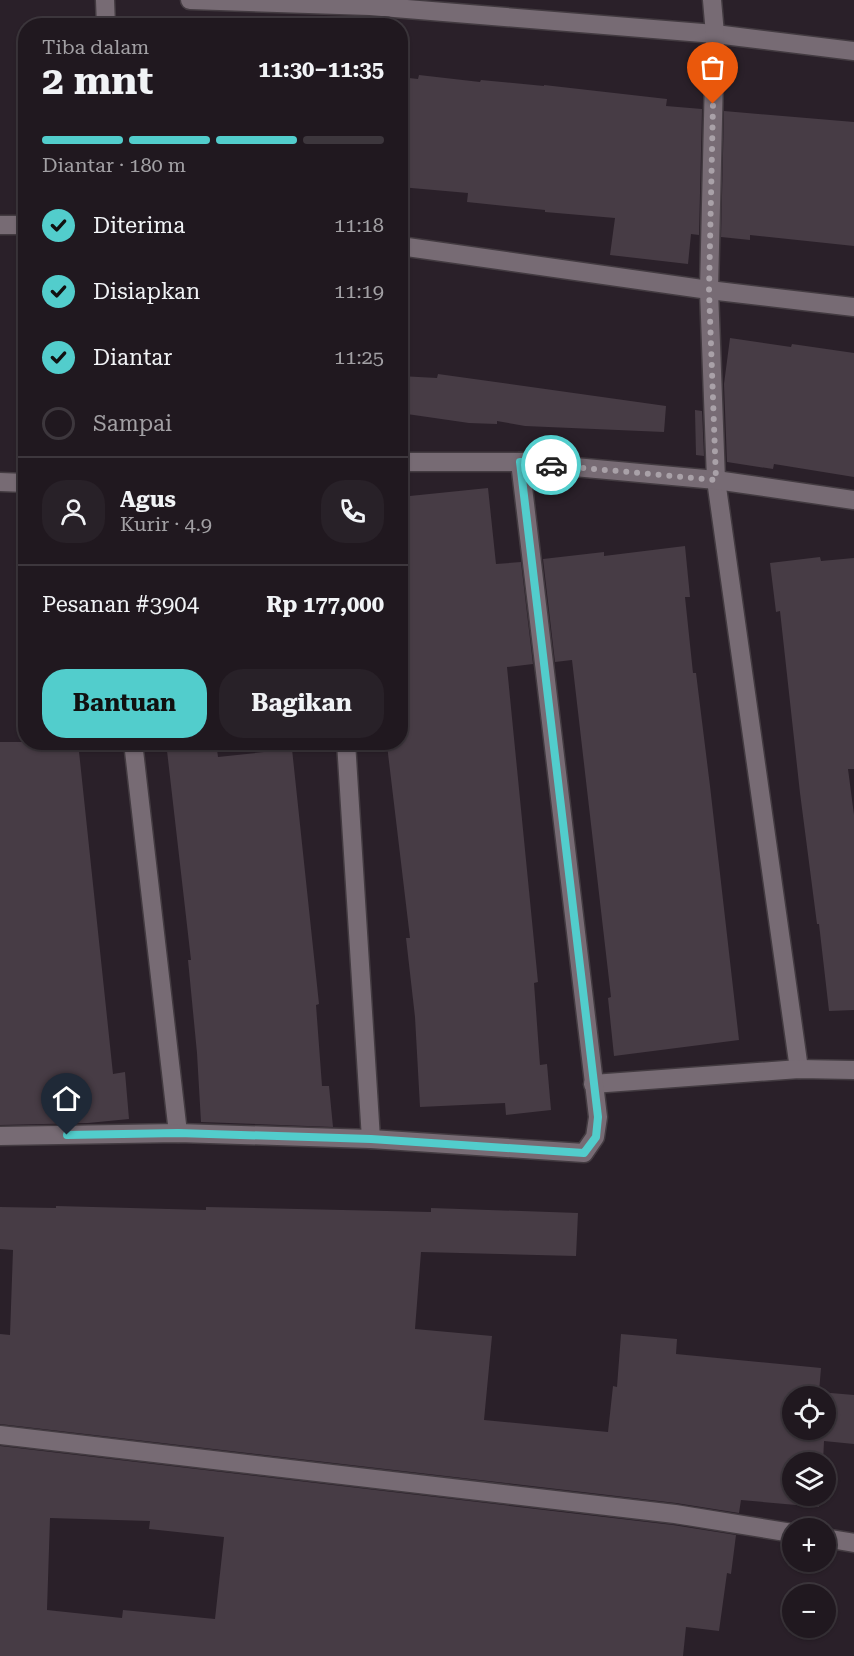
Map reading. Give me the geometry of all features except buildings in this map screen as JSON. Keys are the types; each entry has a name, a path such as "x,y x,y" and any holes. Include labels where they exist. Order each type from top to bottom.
{"street":[{"path":"105,0 106,18"},
{"path":"190,0 370,6 715,34 854,51"},
{"path":"712,0 715,34 709,290 716,480 799,1069"},
{"path":"0,225 18,225"},
{"path":"408,247 709,290 854,307"},
{"path":"408,462 520,462 716,480 854,500"},
{"path":"0,1136 178,1133 371,1139 584,1153 596,1137 598,1117 520,462"},
{"path":"0,482 18,483"},
{"path":"135,750 178,1133"},
{"path":"347,750 371,1139"},
{"path":"593,1084 799,1069 854,1070"},
{"path":"0,1435 664,1513 782,1531"},
{"path":"836,1540 854,1543"}],"way so far":[{"path":"551,465 716,480 709,290 713,104"}],"route":[{"path":"67,1135 178,1133 371,1139 584,1153 596,1137 598,1117 520,462 551,465"}]}
